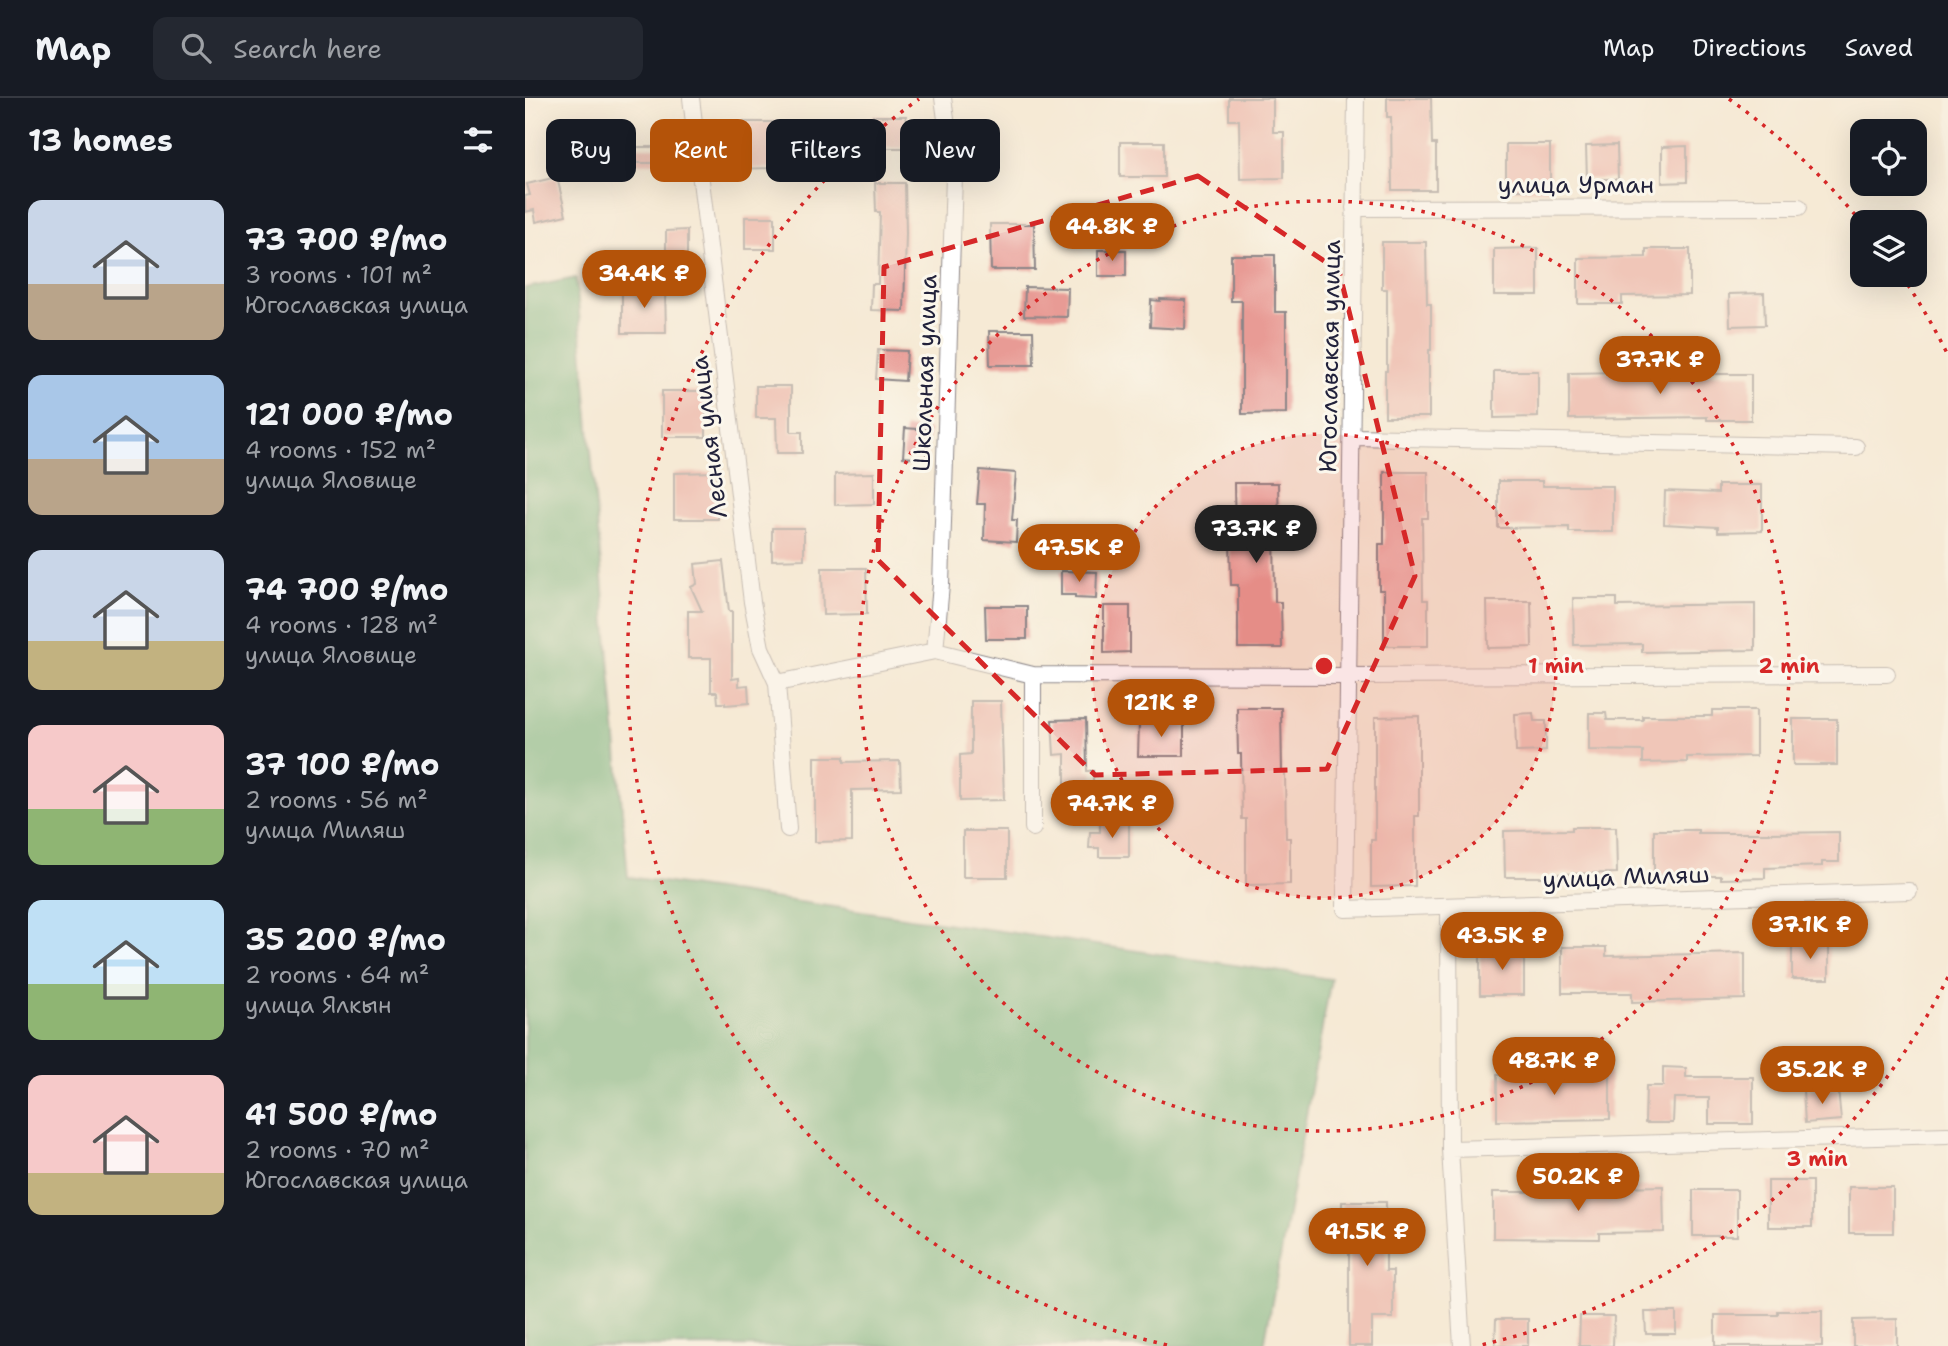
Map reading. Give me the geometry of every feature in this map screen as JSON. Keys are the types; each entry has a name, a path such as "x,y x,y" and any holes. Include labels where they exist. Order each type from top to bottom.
{"street":[{"name":"Лесная улица","path":"691,98 752,602 761,648 777,682"},
{"name":"Школьная улица","path":"935,651 941,585 954,176 943,98"},
{"name":"Югославская улица","path":"1345,909 1356,98"},
{"name":"улица Урман","path":"1355,208 1799,207"},
{"path":"1352,437 1856,447"},
{"path":"788,829 777,682 935,651 1033,676 1887,674"},
{"path":"1033,676 1033,828"},
{"name":"улица Миляш","path":"1345,909 1909,891"},
{"path":"1449,906 1450,1149 1462,1346"},
{"path":"1450,1149 1948,1135"}],"highlighted area":[{"path":"1198,176 1339,271 1415,576 1327,769 1095,775 878,560 884,267"}],"green space":[{"path":"576,278 628,877 1331,979 1264,1346 525,1346 525,288"}],"building":[{"path":"1229,98 1273,98 1273,132 1284,132 1284,178 1240,179 1239,120 1229,120"},
{"path":"1387,98 1431,98 1432,144 1436,144 1436,190 1392,190 1391,117 1387,117"},
{"path":"873,116 906,116 906,119 900,119 900,148 886,148 886,119 873,119"},
{"path":"752,122 766,122 766,168 752,169"},
{"path":"1120,142 1164,142 1164,177 1120,177"},
{"path":"1506,144 1550,144 1550,190 1506,190"},
{"path":"1617,145 1618,179 1587,179 1586,146"},
{"path":"1687,146 1687,182 1662,183 1662,147"},
{"path":"636,147 650,147 650,163 636,163"},
{"path":"546,180 546,182 558,182 566,215 536,222 534,210 525,212 525,196 530,195 527,184"},
{"path":"875,183 905,183 904,311 871,310 872,284 878,284 880,212 876,212"},
{"path":"745,217 775,217 775,249 745,249"},
{"path":"990,224 1034,224 1035,270 991,270"},
{"path":"687,230 687,256 666,256 666,231"},
{"path":"1382,242 1426,242 1427,304 1431,304 1429,417 1385,417 1387,289 1382,289"},
{"path":"1538,248 1538,295 1494,295 1494,249"},
{"path":"1646,249 1690,249 1690,295 1622,296 1622,304 1578,304 1578,258 1646,257"},
{"path":"1098,250 1126,250 1126,276 1098,276"},
{"path":"1231,255 1275,255 1275,312 1286,312 1286,413 1242,414 1242,301 1231,301"},
{"path":"622,287 665,287 666,333 622,333"},
{"path":"1025,287 1068,288 1067,317 1024,316"},
{"path":"1764,293 1765,325 1730,326 1729,294"},
{"path":"1151,300 1186,300 1185,329 1150,327"},
{"path":"989,331 1033,331 1034,365 990,365"},
{"path":"878,350 907,351 905,381 876,379"},
{"path":"1494,371 1538,371 1538,417 1494,418"},
{"path":"1683,371 1683,374 1751,374 1751,420 1707,420 1707,417 1569,419 1569,373"},
{"path":"756,386 791,386 791,432 802,432 802,453 777,453 776,418 756,418"},
{"path":"662,391 706,391 706,437 662,437"},
{"path":"905,428 929,430 926,459 903,457"},
{"path":"980,470 1016,473 1012,520 1017,520 1016,542 984,540 985,504 977,504"},
{"path":"718,472 718,519 674,519 674,473"},
{"path":"1384,472 1428,472 1428,518 1422,518 1423,600 1428,600 1428,646 1384,646 1384,590 1379,590 1379,544 1384,544"},
{"path":"874,473 874,504 835,505 835,474"},
{"path":"1498,481 1542,481 1542,486 1613,486 1613,532 1569,532 1569,527 1498,528"},
{"path":"1234,483 1278,483 1279,529 1274,529 1275,602 1281,602 1282,648 1238,648 1238,585 1231,585 1230,539 1235,539"},
{"path":"1718,485 1762,485 1762,531 1718,532 1718,527 1664,524 1665,491 1718,493"},
{"path":"772,528 804,528 804,559 772,560"},
{"path":"723,561 729,611 732,611 732,679 739,678 739,686 748,685 749,703 718,703 717,692 711,692 711,658 688,658 688,611 702,611 691,587 697,584 695,564"},
{"path":"822,568 866,568 867,614 823,615"},
{"path":"1061,571 1097,572 1096,599 1061,595"},
{"path":"1573,598 1617,598 1617,606 1755,604 1755,650 1642,652 1642,644 1574,645"},
{"path":"1487,601 1531,601 1532,647 1488,648"},
{"path":"985,606 1027,606 1027,639 986,639"},
{"path":"1104,606 1130,606 1130,652 1104,653"},
{"path":"971,701 1001,701 1004,800 960,801 960,755 971,754"},
{"path":"1237,708 1281,708 1286,838 1290,838 1290,884 1246,885 1246,819 1242,819"},
{"path":"1712,710 1756,710 1756,756 1687,757 1687,762 1643,763 1643,751 1589,750 1589,713 1606,713 1607,720 1643,720 1643,716 1712,716"},
{"path":"1533,713 1534,721 1546,721 1546,751 1516,752 1515,714"},
{"path":"1419,716 1419,816 1415,816 1415,886 1371,887 1371,840 1375,840 1375,717"},
{"path":"1086,719 1087,771 1093,771 1093,796 1065,796 1065,754 1054,755 1052,720"},
{"path":"1793,719 1837,719 1837,765 1793,765"},
{"path":"1184,721 1184,756 1138,756 1139,722"},
{"path":"815,757 844,757 844,762 900,761 901,789 852,790 852,841 815,842"},
{"path":"1100,822 1129,822 1129,857 1099,857 1099,848 1089,848 1090,832 1100,832"},
{"path":"1572,827 1616,827 1617,873 1505,877 1504,831 1572,830"},
{"path":"1654,830 1698,830 1698,833 1839,832 1839,862 1822,862 1822,866 1765,868 1765,878 1654,876"},
{"path":"963,831 1007,831 1007,877 963,877"},
{"path":"1792,944 1829,944 1829,979 1792,979"},
{"path":"1562,947 1606,947 1606,956 1745,953 1745,999 1632,1002 1632,993 1562,993"},
{"path":"1480,949 1524,949 1524,995 1480,995"},
{"path":"1663,1067 1686,1068 1686,1077 1753,1077 1753,1124 1709,1124 1709,1098 1674,1098 1673,1123 1645,1123 1646,1086 1663,1086"},
{"path":"1566,1072 1610,1072 1610,1119 1497,1121 1497,1075 1566,1075"},
{"path":"1838,1089 1841,1120 1805,1123 1803,1090"},
{"path":"1768,1181 1812,1181 1812,1227 1768,1227"},
{"path":"1663,1186 1664,1232 1599,1233 1599,1239 1493,1238 1493,1192 1619,1192 1619,1187"},
{"path":"1849,1187 1893,1187 1893,1233 1849,1233"},
{"path":"1693,1190 1737,1190 1737,1236 1693,1236"},
{"path":"1342,1202 1386,1202 1386,1271 1393,1271 1393,1318 1372,1318 1372,1346 1349,1346 1349,1248 1342,1248"},
{"path":"1778,1311 1822,1311 1822,1346 1715,1346 1715,1315 1778,1315"},
{"path":"1645,1312 1676,1312 1676,1334 1646,1334"},
{"path":"1580,1316 1614,1316 1613,1346 1579,1346"},
{"path":"1496,1319 1528,1319 1528,1346 1495,1346"},
{"path":"1897,1319 1897,1346 1853,1346 1853,1320"}]}
